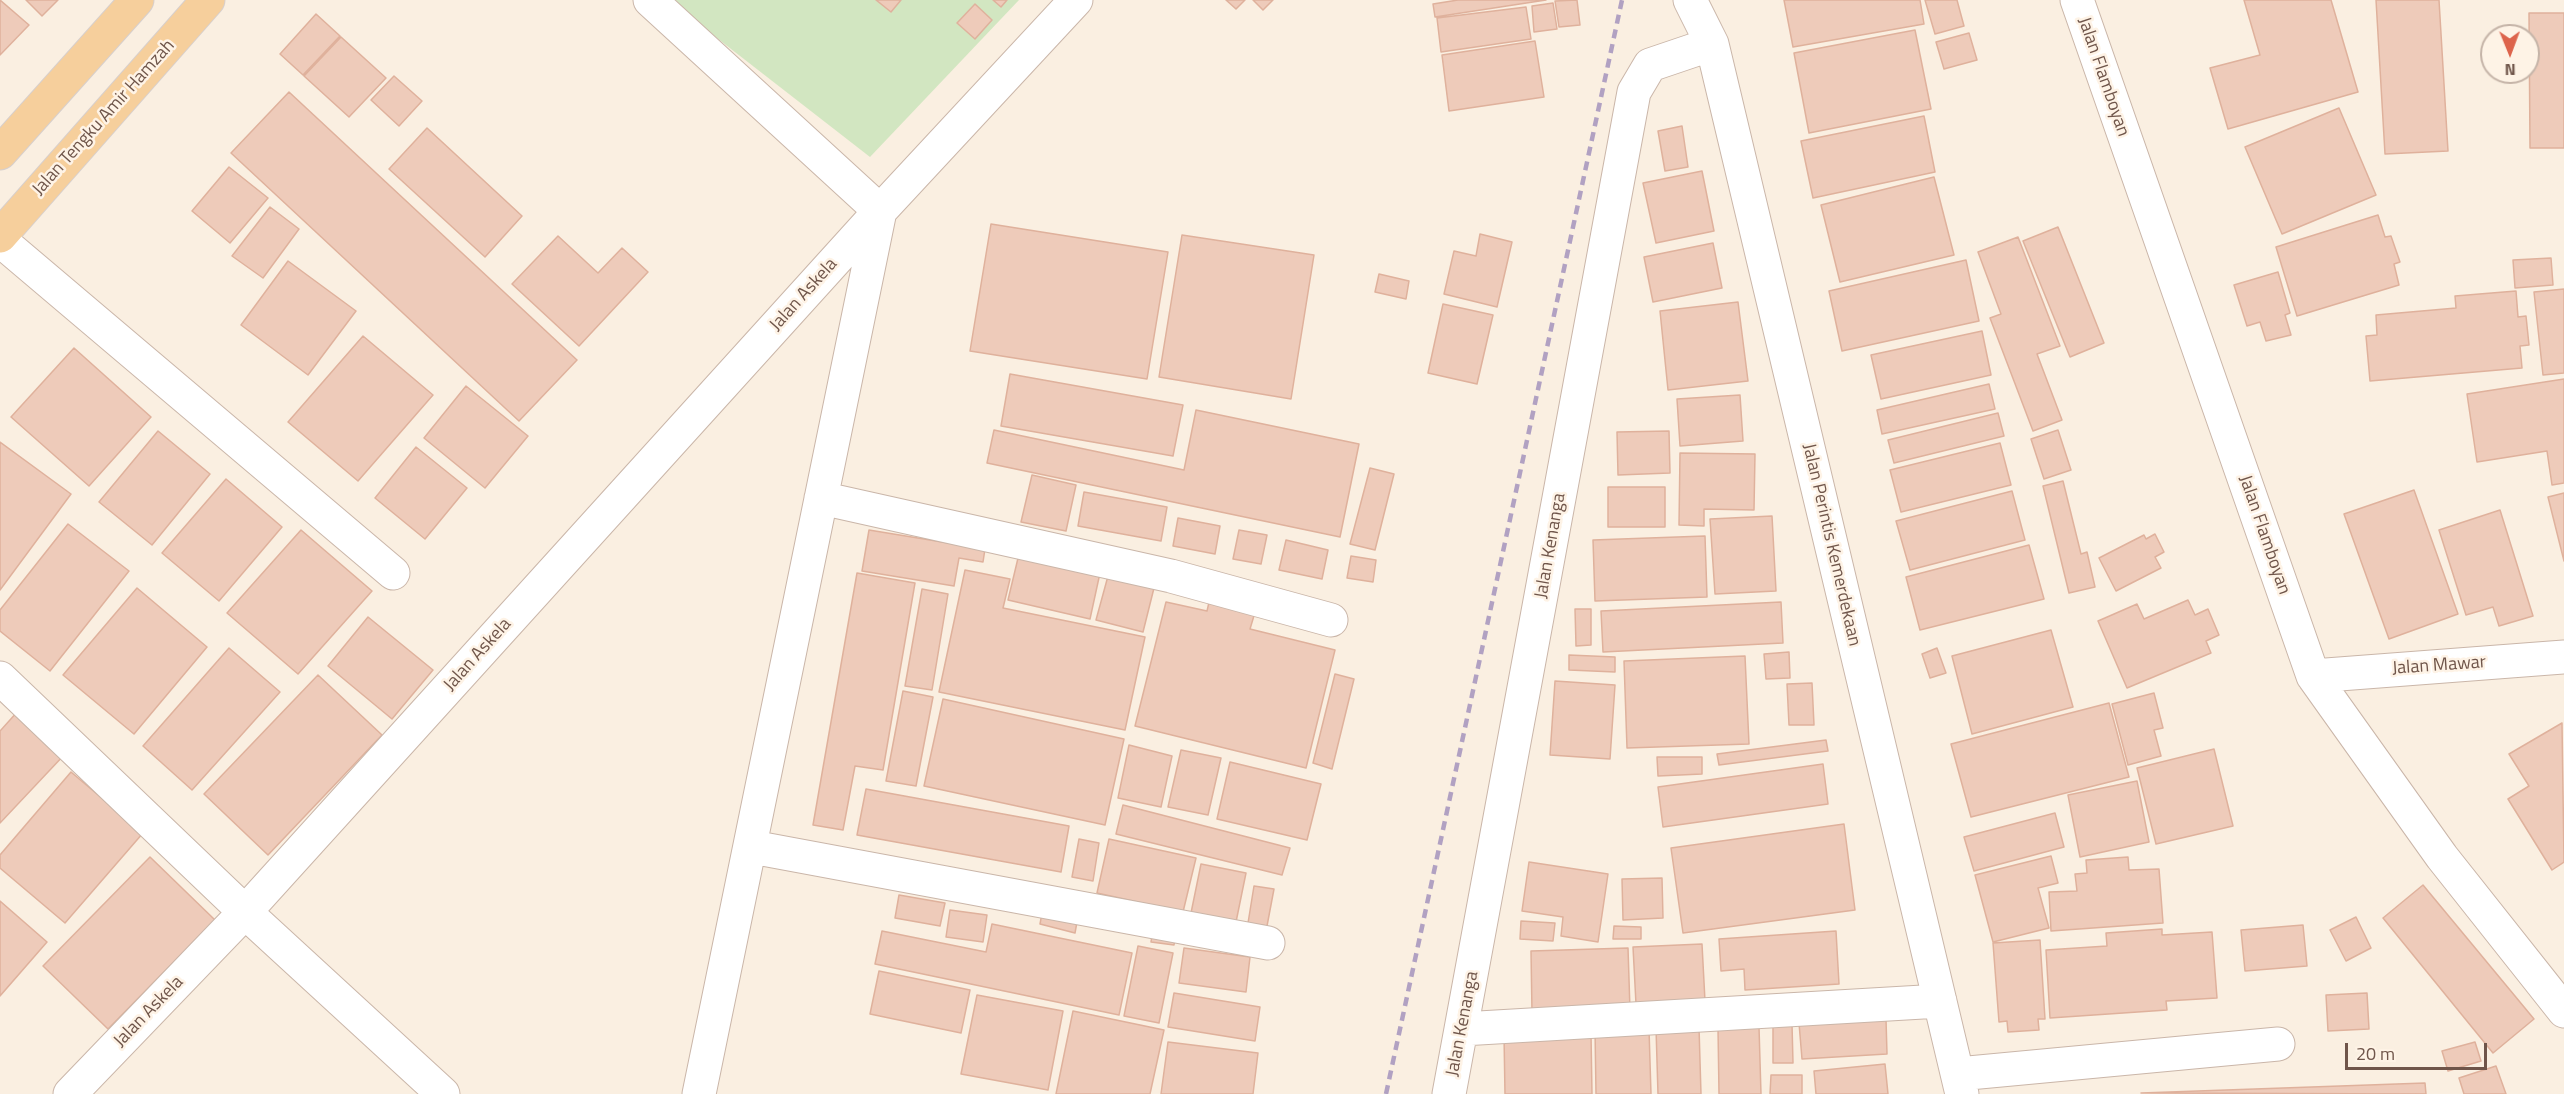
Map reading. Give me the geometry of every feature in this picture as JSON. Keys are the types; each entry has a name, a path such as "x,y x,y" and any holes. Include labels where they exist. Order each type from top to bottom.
{"main road":[{"path":"0,153 137,0"},
{"name":"Jalan Tengku Amir Hamzah","path":"0,238 208,0"}],"street":[{"path":"650,0 880,211"},
{"name":"Jalan Askela","path":"70,1094 245,912 880,211 1076,0"},
{"name":"Jalan Perintis Kemerdekaan","path":"1690,0 1712,44 1960,1084"},
{"name":"Jalan Flamboyan","path":"2077,0 2313,676 2442,857 2564,1011"},
{"name":"Jalan Kenanga","path":"1449,1094 1634,92 1650,65 1712,44"},
{"name":"Jalan Askela","path":"699,1094 752,847 880,211"},
{"path":"0,238 393,573"},
{"path":"821,498 1171,576 1331,620"},
{"name":"Jalan Mawar","path":"2313,676 2564,657"},
{"path":"0,678 245,912 443,1094"},
{"path":"752,847 1268,943"},
{"path":"1462,1029 1940,1001"},
{"path":"1960,1084 2278,1044"}],"green space":[{"path":"668,0 1019,0 870,157"}],"building":[{"path":"0,0 29,25 0,55"},
{"path":"26,0 58,0 42,16"},
{"path":"876,0 901,0 891,12"},
{"path":"993,0 1007,0 1001,7"},
{"path":"1226,0 1245,0 1236,9"},
{"path":"1253,0 1273,0 1263,10"},
{"path":"1458,0 1546,0 1435,17 1433,4"},
{"path":"1577,0 1580,25 1559,27 1555,1"},
{"path":"1784,0 1920,0 1924,24 1793,47"},
{"path":"1925,0 1957,0 1964,26 1935,34"},
{"path":"2244,0 2331,0 2358,92 2228,129 2210,68 2260,55"},
{"path":"2376,0 2439,0 2448,151 2385,154"},
{"path":"1553,3 1557,29 1534,32 1532,6"},
{"path":"975,4 992,20 975,39 957,23"},
{"path":"1526,7 1531,39 1441,52 1437,18"},
{"path":"2529,13 2564,13 2564,148 2530,148 2530,84 2540,84 2540,24 2529,24"},
{"path":"316,14 340,36 303,75 280,54"},
{"path":"1915,30 1931,109 1809,133 1794,53"},
{"path":"1969,33 1977,60 1944,69 1936,42"},
{"path":"341,37 386,78 349,117 304,76"},
{"path":"1535,41 1544,97 1449,111 1442,55"},
{"path":"394,76 422,101 399,126 371,100"},
{"path":"289,92 577,360 519,421 231,153"},
{"path":"2339,108 2376,195 2282,234 2245,147"},
{"path":"1924,116 1935,172 1813,198 1801,141"},
{"path":"1682,126 1688,167 1665,171 1658,131"},
{"path":"427,128 522,216 485,257 389,169"},
{"path":"229,167 268,198 230,243 192,211"},
{"path":"1702,171 1714,231 1656,243 1643,183"},
{"path":"1934,177 1954,255 1840,282 1821,205"},
{"path":"270,207 299,229 263,278 232,256"},
{"path":"2378,215 2385,237 2391,236 2400,262 2394,264 2399,285 2297,316 2276,247"},
{"path":"991,224 1168,252 1147,379 970,351"},
{"path":"2058,227 2104,343 2070,357 2023,241"},
{"path":"1480,234 1512,242 1497,307 1444,294 1454,251 1476,256"},
{"path":"1182,235 1314,255 1291,399 1159,377"},
{"path":"558,236 598,273 622,248 648,272 579,346 512,284"},
{"path":"2018,237 2060,346 2037,354 2062,420 2033,431 1990,318 2001,314 1978,252"},
{"path":"1713,243 1722,288 1653,302 1644,257"},
{"path":"2551,258 2553,285 2515,288 2513,260"},
{"path":"1966,260 1979,321 1842,351 1829,291"},
{"path":"288,261 356,311 308,375 241,325"},
{"path":"2278,272 2290,313 2285,315 2291,335 2266,341 2260,322 2247,326 2234,285"},
{"path":"1379,274 1409,281 1406,299 1375,292"},
{"path":"2564,289 2564,373 2543,375 2534,292"},
{"path":"2516,291 2518,317 2526,316 2529,345 2520,346 2522,368 2370,381 2366,336 2377,335 2376,315 2456,308 2455,296"},
{"path":"1738,302 1748,381 1668,390 1660,311"},
{"path":"1443,304 1493,315 1477,384 1428,373"},
{"path":"1982,331 1991,375 1881,399 1871,355"},
{"path":"363,336 433,395 358,481 288,422"},
{"path":"74,348 151,417 89,486 11,417"},
{"path":"1010,374 1183,405 1173,456 1001,426"},
{"path":"2564,379 2564,483 2552,485 2547,451 2477,462 2467,394"},
{"path":"1989,384 1995,409 1882,434 1877,410"},
{"path":"466,386 528,436 485,488 424,438"},
{"path":"1740,395 1743,441 1680,446 1677,399"},
{"path":"1196,410 1359,444 1340,537 987,463 994,430 1184,470"},
{"path":"1998,413 2004,436 1894,463 1888,440"},
{"path":"2058,430 2071,470 2044,479 2031,439"},
{"path":"158,431 210,474 152,545 99,502"},
{"path":"1669,431 1670,473 1618,475 1617,432"},
{"path":"0,442 71,494 0,590"},
{"path":"2000,443 2011,485 1901,512 1890,470"},
{"path":"416,447 467,488 425,539 375,498"},
{"path":"1680,453 1755,454 1754,510 1704,509 1704,526 1679,525"},
{"path":"1370,468 1394,474 1375,550 1350,544"},
{"path":"1032,475 1076,485 1066,531 1021,522"},
{"path":"226,479 282,527 219,601 162,553"},
{"path":"2063,481 2081,554 2087,552 2095,587 2069,593 2043,486"},
{"path":"1608,487 1665,487 1665,527 1608,527"},
{"path":"2414,490 2458,614 2389,639 2344,514"},
{"path":"2012,491 2025,540 1910,570 1896,521"},
{"path":"1084,492 1167,507 1161,541 1078,526"},
{"path":"2564,493 2564,561 2548,497"},
{"path":"2500,510 2533,616 2499,626 2493,607 2466,615 2439,530"},
{"path":"1772,516 1776,591 1715,594 1710,519"},
{"path":"1178,518 1220,526 1215,554 1173,546"},
{"path":"68,524 129,571 50,671 0,631 0,610"},
{"path":"301,530 372,591 298,674 227,613"},
{"path":"869,530 985,549 983,562 959,558 954,586 862,571"},
{"path":"1239,530 1267,535 1261,564 1233,559"},
{"path":"2155,534 2164,552 2155,557 2161,568 2116,591 2099,558 2144,535 2146,539"},
{"path":"1705,536 1707,597 1595,601 1593,540"},
{"path":"1286,540 1328,550 1322,579 1279,570"},
{"path":"2029,545 2044,599 1920,630 1906,577"},
{"path":"1019,554 1100,573 1090,619 1008,600"},
{"path":"1351,556 1376,560 1373,582 1347,578"},
{"path":"965,570 1010,579 1003,608 1145,637 1125,730 939,692"},
{"path":"857,573 915,583 883,770 855,766 843,830 813,825"},
{"path":"1108,576 1154,588 1143,632 1096,620"},
{"path":"137,588 207,647 134,734 63,675"},
{"path":"922,589 948,594 932,690 905,686"},
{"path":"1210,598 1256,609 1250,629 1335,650 1306,768 1135,726 1166,602 1207,611"},
{"path":"2188,600 2195,615 2208,609 2219,635 2206,641 2211,653 2127,688 2098,621 2137,604 2144,619"},
{"path":"1781,602 1783,643 1603,652 1601,611"},
{"path":"1575,609 1591,609 1591,645 1576,646"},
{"path":"368,617 433,670 392,719 328,666"},
{"path":"2051,630 2073,707 1972,734 1952,656"},
{"path":"229,648 280,692 192,790 143,746"},
{"path":"1937,648 1946,673 1930,678 1922,654"},
{"path":"1789,652 1790,678 1766,679 1764,654"},
{"path":"1569,655 1615,657 1615,672 1569,670"},
{"path":"1745,656 1749,744 1627,748 1624,661"},
{"path":"1335,674 1354,679 1332,769 1313,763"},
{"path":"318,675 382,735 268,855 204,794"},
{"path":"1555,681 1615,685 1610,759 1550,755"},
{"path":"1812,683 1814,725 1789,725 1787,684"},
{"path":"903,691 933,697 916,786 886,781"},
{"path":"2154,693 2163,728 2154,730 2161,756 2128,765 2112,704"},
{"path":"943,699 1124,739 1105,825 924,786"},
{"path":"2109,703 2129,777 1971,817 1951,744"},
{"path":"18,711 65,754 0,823 0,731"},
{"path":"2562,723 2564,862 2552,870 2508,799 2529,786 2509,754"},
{"path":"1826,740 1828,751 1719,765 1717,754"},
{"path":"1129,745 1172,756 1161,807 1118,798"},
{"path":"2214,749 2233,826 2156,844 2137,768"},
{"path":"1181,750 1221,758 1208,815 1168,807"},
{"path":"1657,757 1702,757 1702,774 1658,776"},
{"path":"1230,762 1321,784 1307,840 1217,819"},
{"path":"1823,764 1828,804 1663,827 1658,787"},
{"path":"71,772 143,833 65,923 0,868 0,855"},
{"path":"2137,781 2149,842 2080,857 2068,795"},
{"path":"866,789 1069,826 1061,872 857,835"},
{"path":"1123,805 1290,848 1282,875 1116,834"},
{"path":"2055,813 2064,847 1974,871 1964,837"},
{"path":"1844,824 1855,910 1683,933 1671,848"},
{"path":"1079,839 1099,843 1093,881 1072,877"},
{"path":"1109,839 1196,858 1183,912 1097,893"},
{"path":"2051,856 2058,883 2038,888 2049,928 1993,942 1975,875"},
{"path":"150,857 215,920 108,1029 43,966"},
{"path":"2128,857 2129,870 2159,869 2163,923 2051,931 2049,892 2077,891 2075,874 2087,873 2086,860"},
{"path":"1529,862 1608,874 1598,942 1561,936 1563,917 1522,911"},
{"path":"1201,864 1246,873 1236,922 1191,913"},
{"path":"1662,878 1663,918 1623,920 1622,879"},
{"path":"2423,885 2534,1019 2493,1053 2383,918"},
{"path":"1254,886 1274,889 1267,926 1248,923"},
{"path":"899,895 945,903 940,926 895,918"},
{"path":"0,901 47,942 0,996"},
{"path":"950,910 987,915 983,942 946,937"},
{"path":"1042,913 1077,922 1075,933 1040,924"},
{"path":"2356,917 2371,948 2346,961 2330,930"},
{"path":"1521,921 1555,923 1553,941 1520,939"},
{"path":"992,924 1132,953 1119,1015 875,964 882,931 986,952"},
{"path":"2303,925 2307,966 2245,971 2241,930"},
{"path":"1614,926 1641,927 1641,939 1613,939"},
{"path":"2162,929 2162,935 2212,932 2217,998 2166,1001 2167,1010 2050,1018 2046,950 2107,946 2106,933"},
{"path":"1836,931 1839,984 1745,990 1744,969 1721,971 1719,939"},
{"path":"1152,935 1175,939 1174,945 1151,942"},
{"path":"2040,940 2045,1019 2038,1019 2039,1030 2008,1032 2007,1021 1999,1022 1993,943"},
{"path":"1702,944 1705,1001 1636,1004 1633,947"},
{"path":"1138,946 1173,953 1159,1023 1124,1016"},
{"path":"1184,948 1250,957 1246,992 1179,983"},
{"path":"1628,948 1630,1010 1532,1013 1531,951"},
{"path":"879,971 970,990 961,1033 870,1014"},
{"path":"1174,993 1260,1007 1255,1041 1168,1027"},
{"path":"2367,993 2369,1029 2328,1031 2326,995"},
{"path":"977,995 1063,1011 1048,1090 961,1074"},
{"path":"1073,1011 1164,1030 1150,1094 1056,1094"},
{"path":"1886,1019 1887,1054 1802,1059 1799,1023"},
{"path":"1773,1024 1792,1024 1793,1063 1773,1063"},
{"path":"1699,1027 1701,1094 1658,1094 1656,1028"},
{"path":"1759,1027 1761,1094 1719,1094 1718,1028"},
{"path":"1595,1029 1649,1029 1651,1094 1596,1094"},
{"path":"1591,1034 1592,1094 1505,1094 1504,1035"},
{"path":"1168,1042 1258,1053 1253,1094 1161,1094"},
{"path":"2475,1042 2481,1061 2448,1071 2442,1051"},
{"path":"1885,1064 1888,1094 1816,1094 1814,1071"},
{"path":"2496,1066 2506,1094 2464,1094 2459,1078"},
{"path":"1771,1075 1802,1075 1802,1094 1770,1094"},
{"path":"2425,1083 2426,1094 2141,1093"}],"railway":[{"path":"1386,1094 1622,0"}]}
